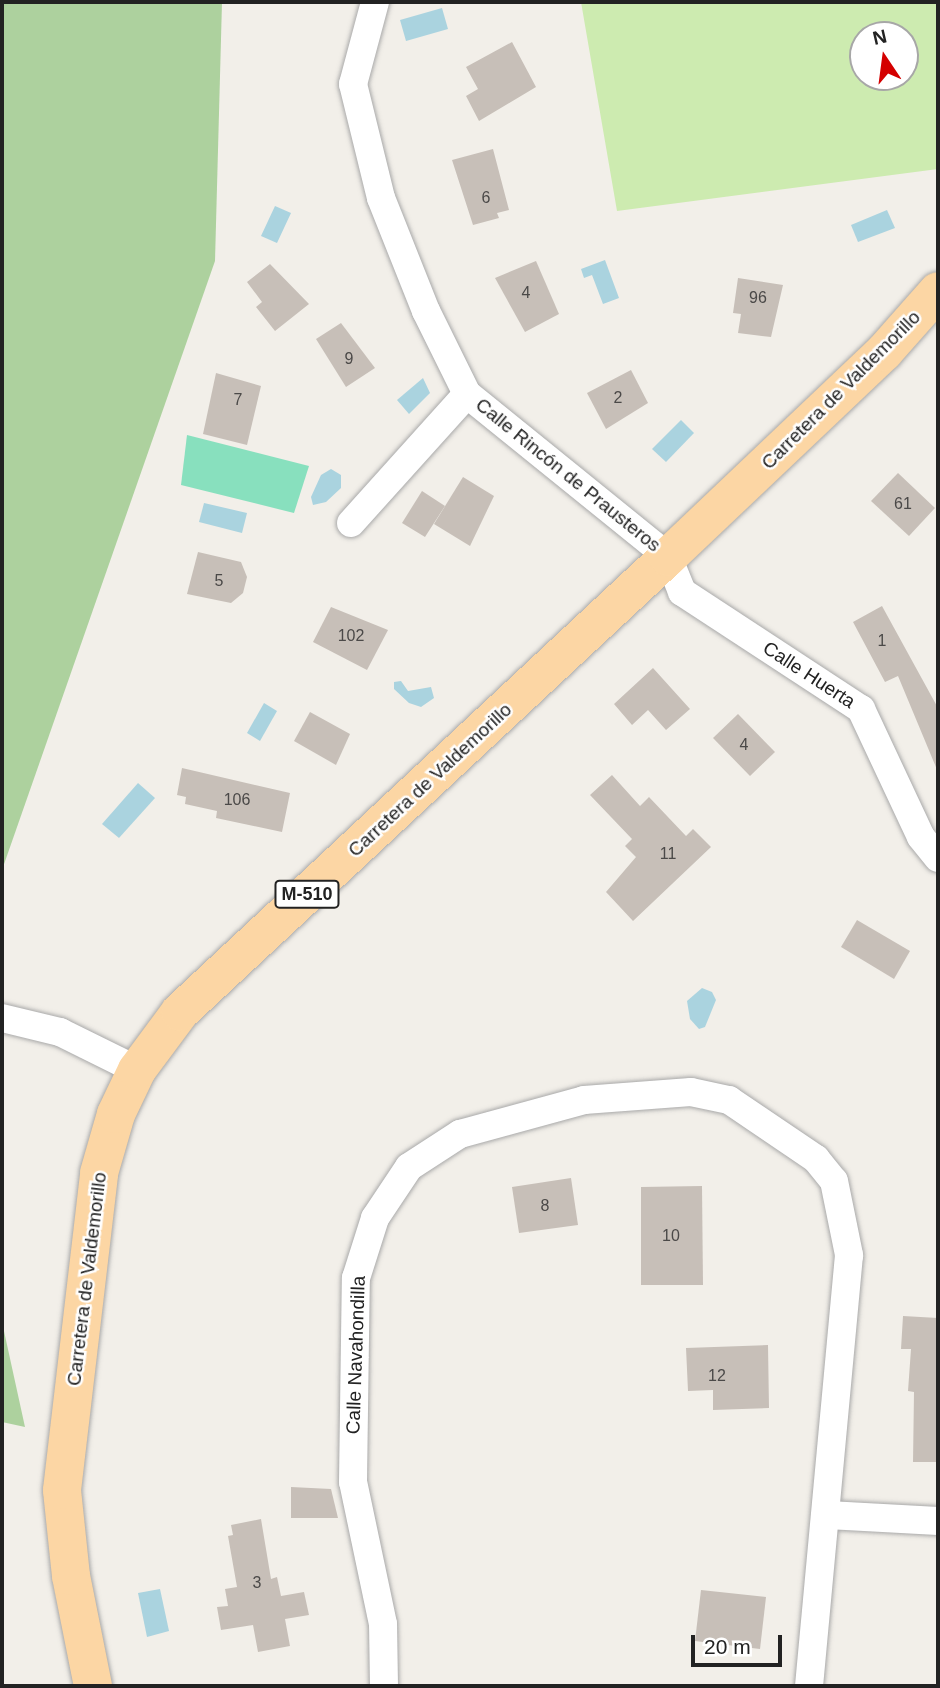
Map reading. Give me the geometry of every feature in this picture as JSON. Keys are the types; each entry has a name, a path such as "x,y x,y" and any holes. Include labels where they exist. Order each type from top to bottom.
{"main road":[{"name":"Carretera de Valdemorillo","path":"93,1686 71,1576 62,1490 99,1172 116,1114 136,1070 180,1012 884,352 938,291"}],"street":[{"name":"Calle Rincón de Prausteros","path":"375,2 354,84 381,198 426,311 467,394 668,557"},
{"name":"Calle Rincón de Prausteros","path":"351,523 467,394"},
{"name":"Calle Huerta","path":"668,557 682,592 861,709 921,836 938,858"},
{"path":"2,1018 60,1032 136,1070"},
{"name":"Calle Navahondilla","path":"384,1686 383,1624 353,1482 356,1278 374,1218 409,1167 460,1134 584,1100 691,1092 729,1100 816,1159 834,1181 849,1255 828,1515 809,1686"},
{"path":"828,1515 938,1521"}],"green space":[{"path":"2,2 222,2 215,261 2,870"},
{"path":"581,2 938,2 938,169 617,211"},
{"path":"187,435 309,466 294,513 181,485"},
{"path":"2,1322 25,1427 2,1422"}],"water":[{"path":"442,8 448,29 406,41 400,20"},
{"path":"275,206 291,213 277,243 261,236"},
{"path":"887,210 895,228 858,242 851,225"},
{"path":"605,260 619,298 603,304 592,275 584,278 581,269"},
{"path":"423,378 430,393 409,414 397,400"},
{"path":"681,420 694,433 666,462 652,449"},
{"path":"331,469 341,475 341,488 326,502 313,505 311,497 321,475"},
{"path":"204,503 247,513 242,533 199,522"},
{"path":"401,681 408,691 431,687 434,698 421,707 409,703 394,689 394,682"},
{"path":"264,703 277,711 260,741 247,733"},
{"path":"138,783 155,798 119,838 102,824"},
{"path":"702,988 712,992 716,1000 705,1027 699,1029 690,1019 687,1001"},
{"path":"160,1589 169,1631 147,1637 138,1593"}],"building":[{"path":"512,42 536,87 479,121 466,96 478,89 466,67"},
{"path":"493,149 509,210 497,213 499,218 473,225 452,160"},
{"path":"536,261 559,314 525,332 495,278"},
{"path":"270,264 309,304 275,331 256,307 262,302 247,282"},
{"path":"738,278 783,285 771,337 738,333 741,314 733,313"},
{"path":"341,323 375,368 346,387 316,339"},
{"path":"631,370 648,403 606,429 587,393"},
{"path":"216,373 261,386 247,445 203,434"},
{"path":"898,473 935,508 909,536 871,501"},
{"path":"463,477 494,496 470,546 434,524"},
{"path":"422,491 445,506 425,537 402,523"},
{"path":"198,552 241,562 247,577 243,593 231,603 187,594"},
{"path":"882,606 938,708 938,772 898,676 885,682 853,622"},
{"path":"331,607 388,630 367,670 313,642"},
{"path":"653,668 690,709 666,730 648,710 632,725 614,704"},
{"path":"310,712 350,734 336,765 294,741"},
{"path":"738,714 775,752 750,776 713,738"},
{"path":"182,768 290,793 282,832 216,818 217,811 185,804 186,797 177,795"},
{"path":"612,775 640,806 649,797 686,836 693,829 711,847 633,921 606,892 636,857 625,846 632,839 590,795"},
{"path":"857,920 910,951 894,979 841,947"},
{"path":"571,1178 578,1225 519,1233 512,1187"},
{"path":"702,1186 703,1285 641,1285 641,1187"},
{"path":"903,1316 938,1318 938,1462 913,1462 914,1392 908,1391 911,1349 901,1349"},
{"path":"768,1345 769,1408 713,1410 713,1390 688,1391 686,1348"},
{"path":"291,1487 331,1489 338,1518 291,1518"},
{"path":"261,1519 271,1579 277,1577 281,1596 304,1592 309,1615 285,1619 290,1646 258,1652 253,1625 221,1630 217,1607 228,1606 225,1589 237,1587 228,1536 233,1535 231,1525"},
{"path":"701,1590 766,1597 760,1649 695,1641"}]}
